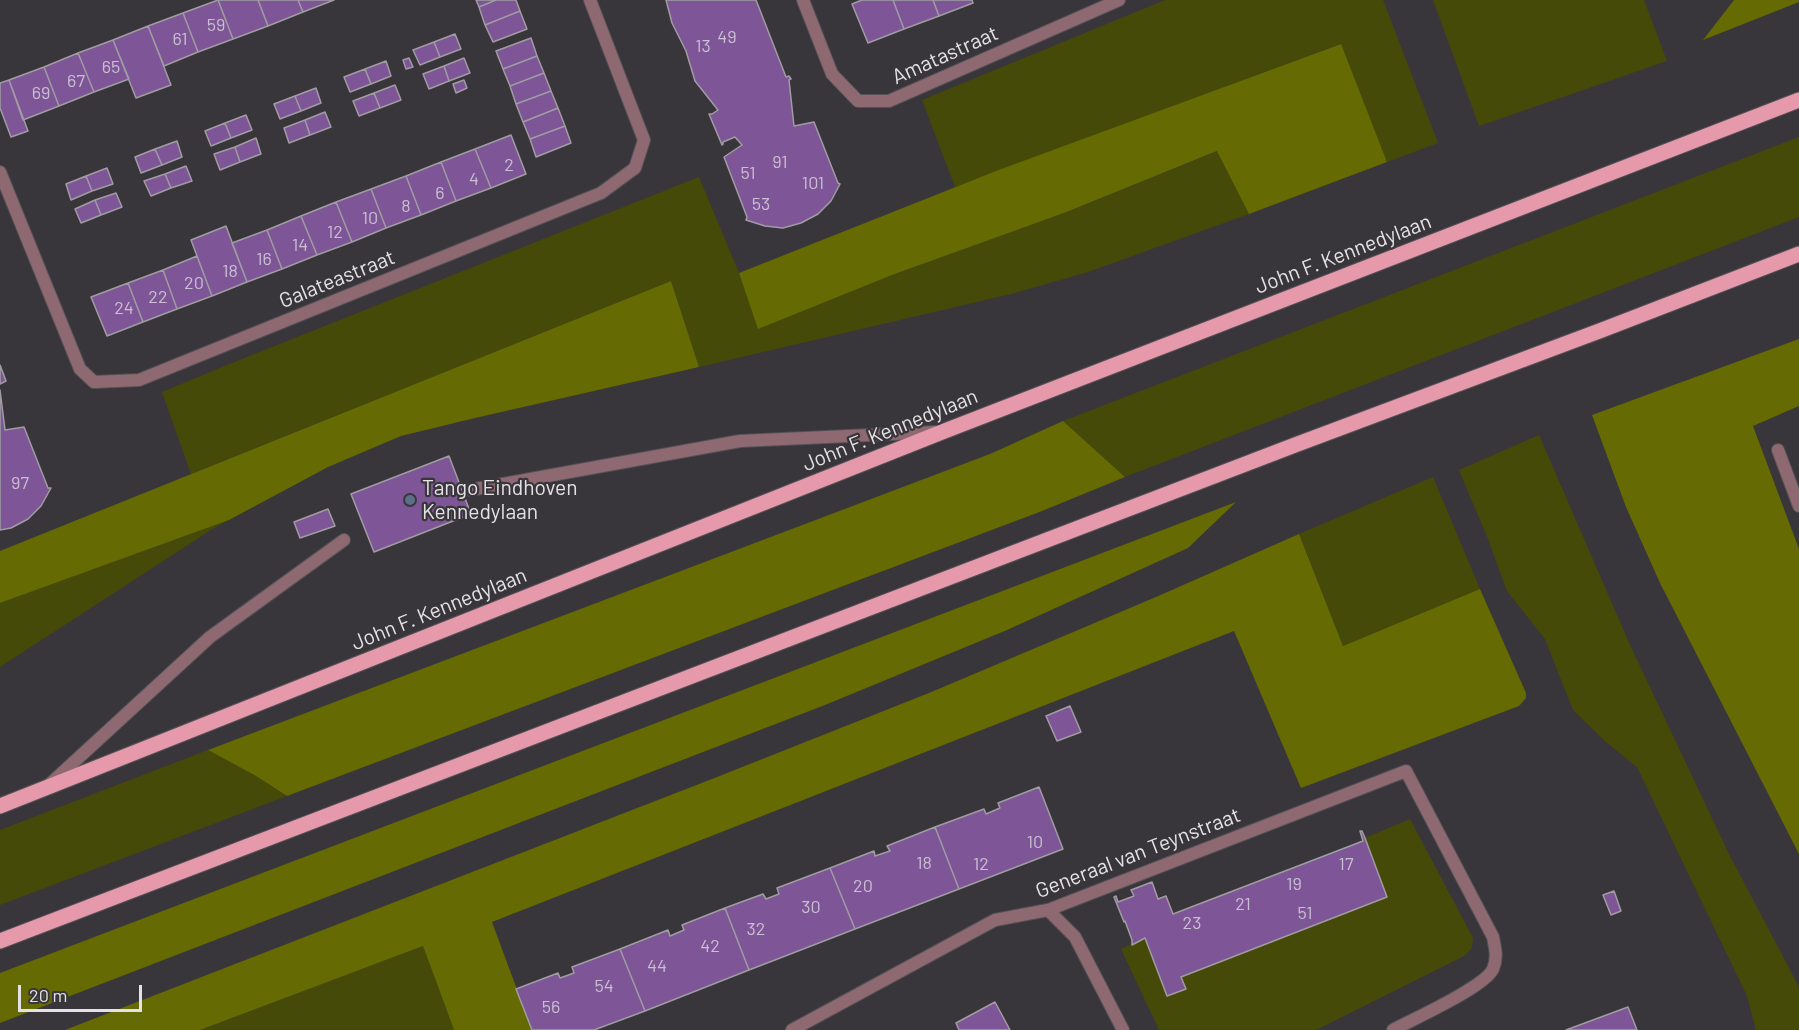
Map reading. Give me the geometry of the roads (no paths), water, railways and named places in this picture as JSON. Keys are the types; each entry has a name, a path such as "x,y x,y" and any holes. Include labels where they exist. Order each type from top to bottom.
{"main road":[{"name":"John F. Kennedylaan","path":"0,806 942,432 1799,100"},
{"path":"0,941 1799,254"}],"street":[{"name":"Galateastraat","path":"0,172 80,369 94,382 139,380 601,193 635,168 644,140 590,0"},
{"name":"Amatastraat","path":"802,0 832,74 858,101 889,101 1119,0"},
{"path":"470,490 740,441 942,432"},
{"path":"1778,450 1799,506"},
{"path":"46,788 210,637 344,540"},
{"name":"Generaal van Teynstraat","path":"792,1030 995,920 1048,910 1406,771 1493,937 1497,955 1492,971 1476,986 1393,1030"},
{"path":"1048,910 1075,937 1123,1030"}],"place":[{"name":"Tango Eindhoven Kennedylaan","path":"410,500"}]}
